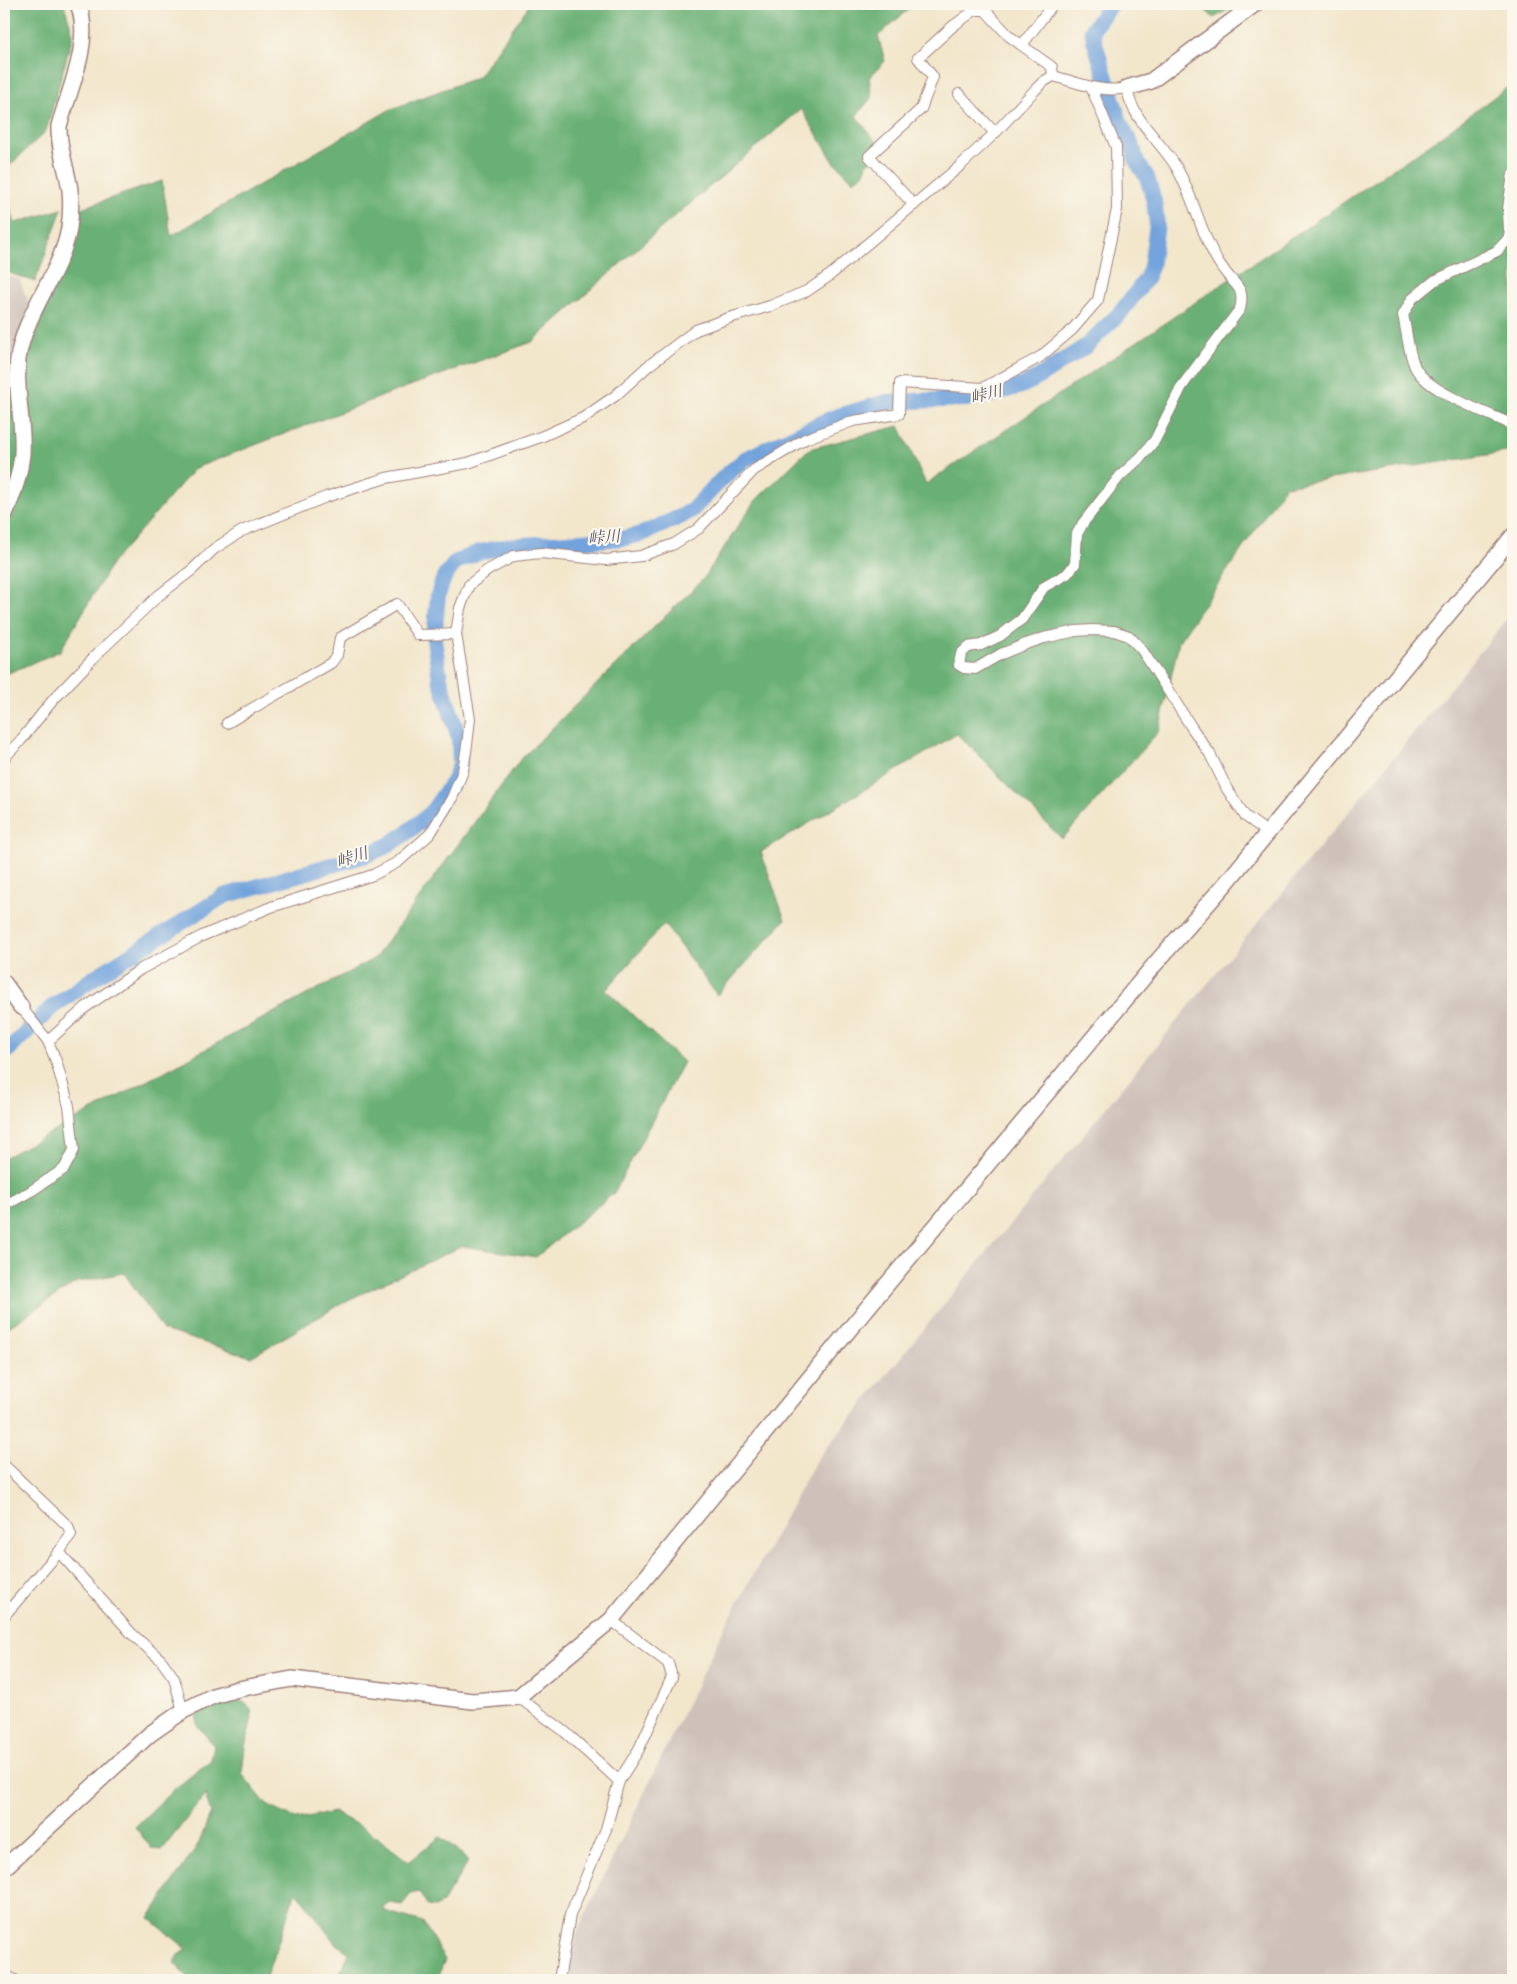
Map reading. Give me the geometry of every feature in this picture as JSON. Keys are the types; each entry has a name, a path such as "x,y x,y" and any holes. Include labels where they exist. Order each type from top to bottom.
{"street":[{"path":"4,516 18,479 22,453 17,379 19,358 27,329 60,256 69,230 70,190 59,138 59,126 82,49 83,28 78,4"},
{"path":"1022,45 1053,4"},
{"path":"4,758 53,700 99,652 158,596 192,570 214,549 242,531 326,496 386,478 468,463 543,436 583,418 614,396 648,366 696,330 770,306 807,291 829,276 960,166 995,133 1043,82 1053,76 1091,87 1123,89 1151,81 1256,4"},
{"path":"914,205 869,156 921,109 933,77 918,58 953,26 975,10 985,10 999,26 1052,67 1053,76"},
{"path":"48,1041 86,1007 142,969 202,936 279,904 373,875 398,862 430,834 452,798 463,771 467,745 470,719 456,634 460,608 470,585 488,570 514,556 541,553 606,560 641,556 674,544 698,529 754,470 805,439 853,421 899,414 900,383 983,388 1040,357 1072,330 1098,300 1117,210 1116,147 1091,87"},
{"path":"1123,89 1134,111 1175,166 1186,186 1211,251 1242,293 1240,309 1182,386 1155,440 1141,457 1120,476 1082,523 1077,534 1075,564 1068,574 1044,586 1022,619 1000,636 981,645 968,647 961,654 960,665 964,668 975,669 1001,654 1026,644 1044,638 1076,632 1092,630 1114,631 1129,636 1142,650 1210,754 1227,789 1245,816 1267,832"},
{"path":"959,94 995,133"},
{"path":"1508,239 1510,216 1508,209 1513,174"},
{"path":"1513,224 1508,239 1497,251 1434,281 1412,299 1403,315 1411,357 1417,370 1430,384 1454,398 1513,425"},
{"path":"4,1868 150,1734 183,1711 213,1696 238,1689 292,1679 473,1701 518,1697 611,1620 853,1324 1513,536"},
{"path":"227,722 331,663 337,654 340,638 397,604 418,635 456,634"},
{"path":"4,983 48,1041 65,1090 74,1150 64,1169 4,1206"},
{"path":"4,1465 70,1528 71,1535 59,1552 4,1616"},
{"path":"59,1552 132,1634 165,1666 174,1678 183,1711"},
{"path":"559,1980 570,1915 606,1829 619,1781 639,1749 672,1676 668,1663 611,1620"},
{"path":"518,1697 564,1731 619,1781"},
{"path":"4,1975 15,1980"}],"shaded area":[{"path":"4,274 20,280 29,305 11,368 4,373"},
{"path":"1513,612 1513,1980 568,1980 577,1932 723,1630 817,1459"}],"green space":[{"path":"4,4 64,4 73,35 46,131 4,171"},
{"path":"530,4 911,4 911,7 878,36 885,61 869,78 872,97 856,116 877,143 863,174 853,181 834,162 801,109 647,240 532,342 404,388 195,468 112,563 60,651 4,675 4,376 27,361 79,209 162,181 171,236 391,109 478,77"},
{"path":"1198,4 1238,4 1214,18"},
{"path":"1513,87 1513,451 1285,486 1179,641 1159,731 1062,839 957,734 761,852 785,920 717,995 664,924 606,990 683,1062 614,1193 536,1257 462,1246 348,1300 251,1357 163,1330 124,1273 77,1282 4,1330 4,1158 375,958 520,760 704,578 754,502 809,449 899,426 926,484 1433,142 1505,89"},
{"path":"4,188 15,223 62,209 35,282 4,271"},
{"path":"231,1698 246,1703 251,1710 252,1718 245,1746 242,1774 267,1805 296,1819 334,1812 370,1832 409,1862 440,1837 458,1850 468,1862 442,1903 435,1907 428,1906 419,1892 411,1894 402,1905 390,1903 384,1906 384,1910 388,1912 423,1922 445,1960 436,1980 337,1980 349,1953 335,1943 296,1891 265,1980 190,1980 175,1963 178,1955 187,1949 149,1918 199,1843 211,1812 205,1795 162,1850 152,1849 135,1827 172,1791 211,1760 214,1746 197,1725 196,1710"}],"waterway":[{"name":"峠川","path":"4,1054 51,1008 95,977 224,896 363,856 385,847 430,814 454,780 460,764 459,738 440,679 434,639 438,595 444,577 456,562 479,552 509,546 625,538 642,534 692,510 725,476 745,459 832,418 886,402 965,399 989,395 1021,386 1034,380 1086,346 1121,312 1146,279 1151,267 1157,224 1154,201 1147,177 1137,162 1133,148 1120,123 1094,40 1092,30 1111,4"}]}
